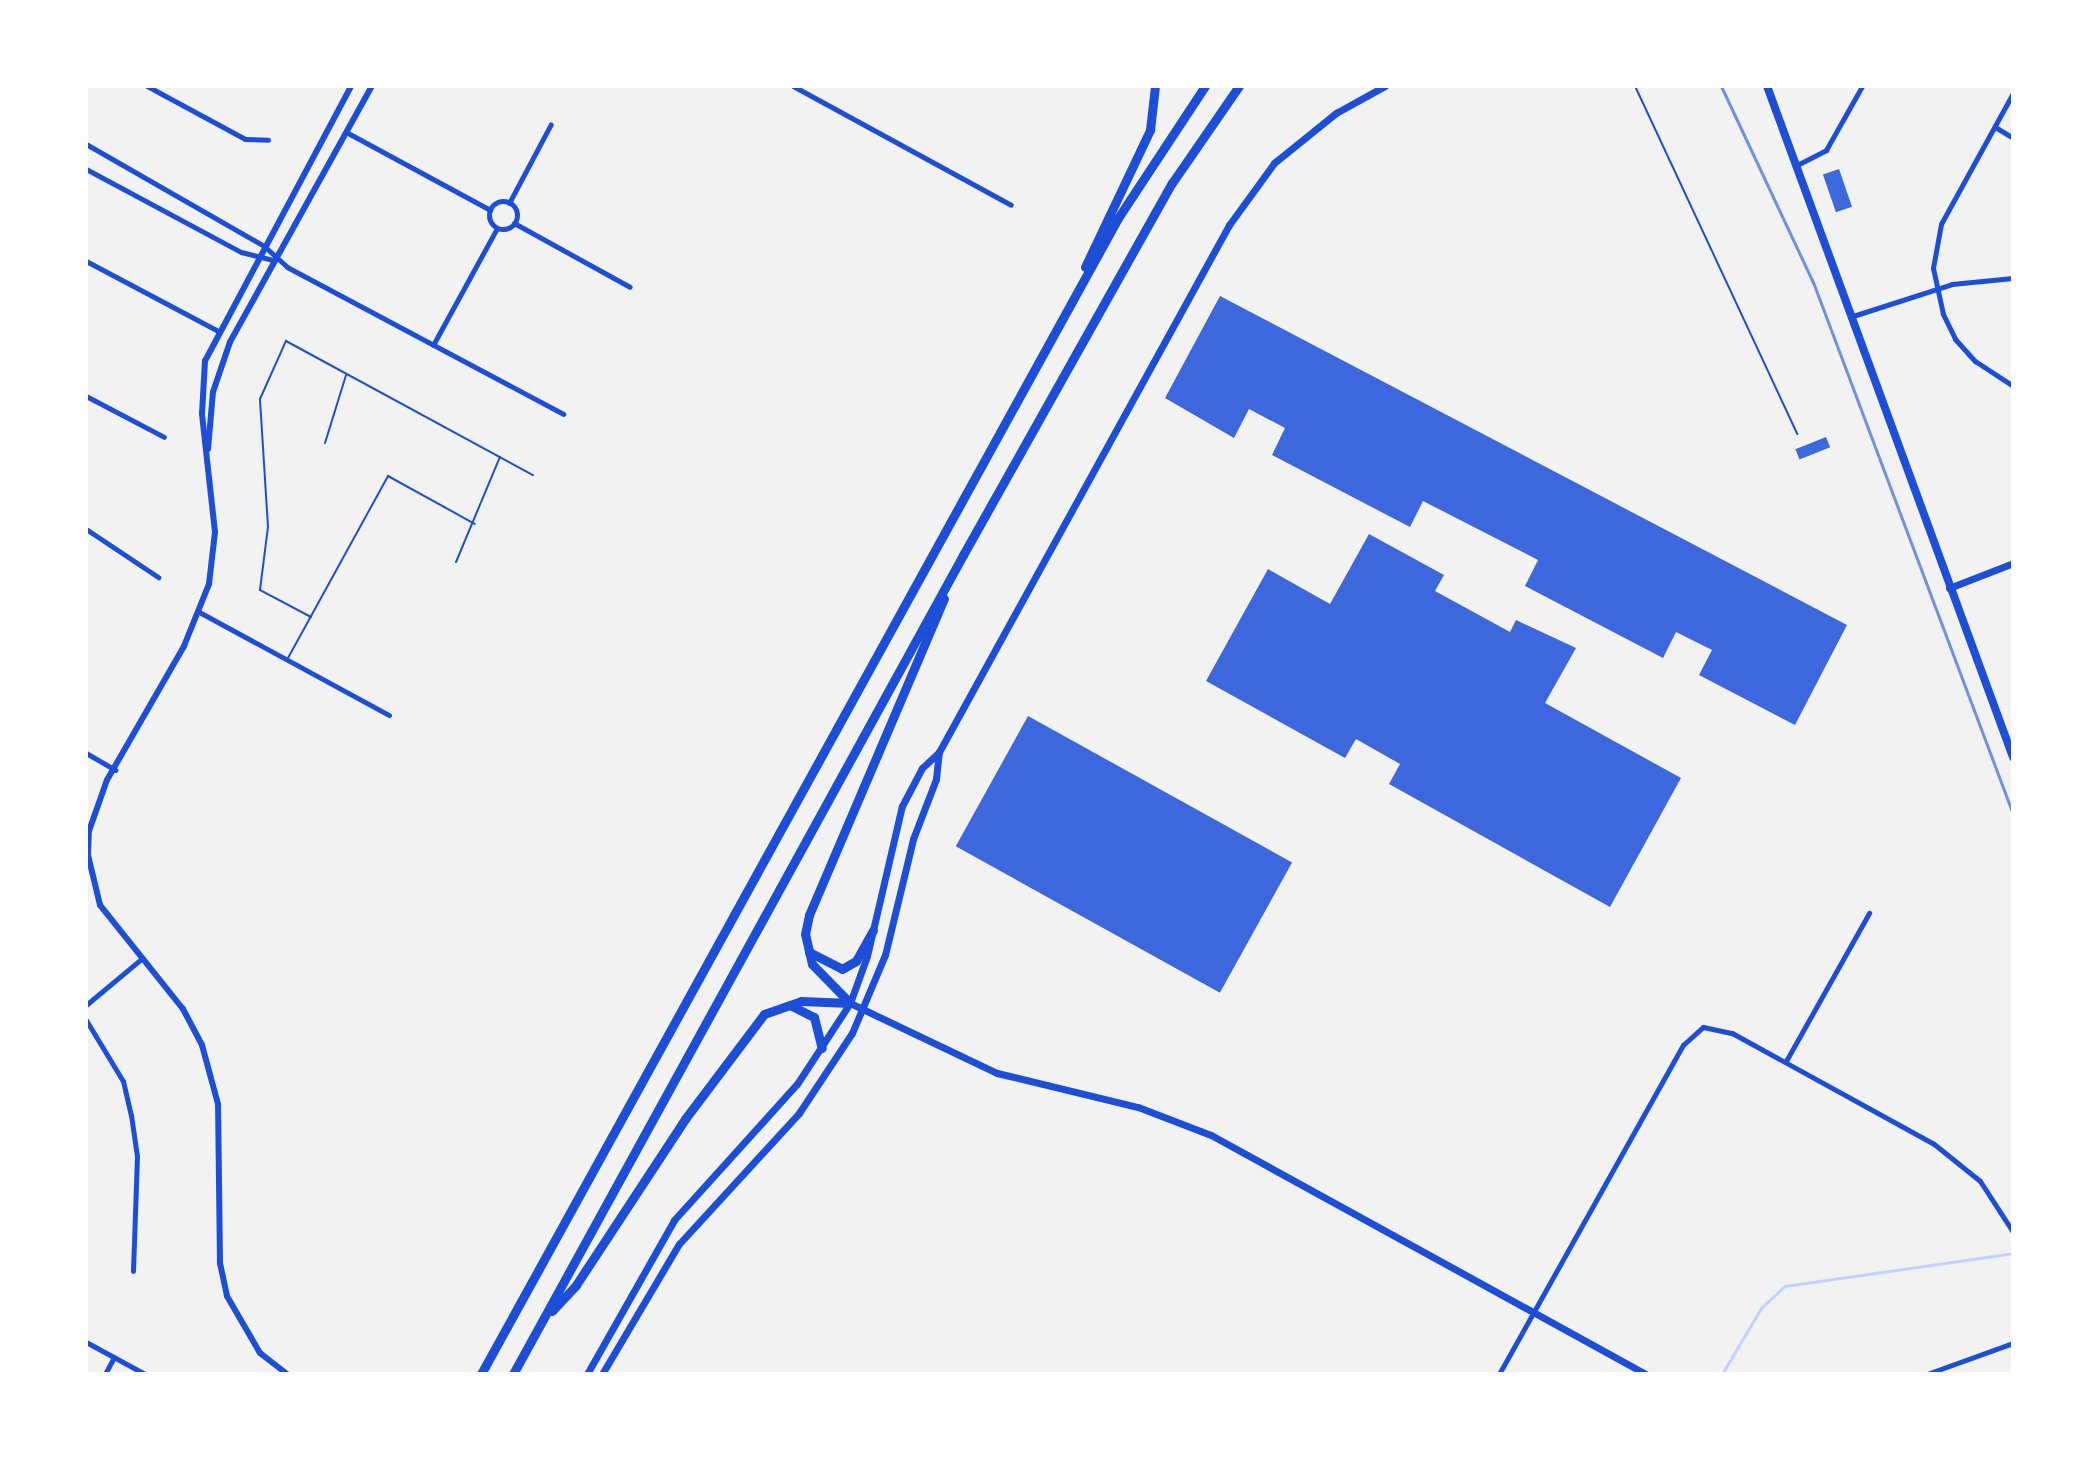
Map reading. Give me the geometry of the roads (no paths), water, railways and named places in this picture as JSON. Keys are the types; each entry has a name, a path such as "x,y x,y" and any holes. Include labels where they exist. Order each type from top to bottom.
{"highway":[{"path":"1064,316 1150,130 1155,86"},
{"path":"481,1374 1064,316 1155,158 1205,86"},
{"path":"513,1374 963,555 1172,183 1239,86"},
{"path":"850,1003 819,974 806,950 809,915 963,555"},
{"path":"806,950 819,961 842,969 856,961 873,930"},
{"path":"542,1322 576,1285 745,1037 764,1014 787,1003 850,1003"},
{"path":"787,1003 814,1017 822,1048"}],"main road":[{"path":"587,1374 674,1220 777,1108 822,1048 850,1003 873,930 902,806 922,768 939,752 1254,185 1317,126 1385,86"},
{"path":"1767,86 2013,757"},
{"path":"1949,588 2013,563"},
{"path":"602,1374 665,1263 819,1087 863,1011 936,779 939,752"},
{"path":"850,1003 997,1073 1138,1107 1211,1135 1646,1374"}],"street":[{"path":"147,86 245,139 268,140"},
{"path":"287,1374 260,1353 227,1296 220,1263 215,1084 193,1025 106,914 91,880 89,831 115,770 201,613 215,532 202,394 205,361 256,259 351,86"},
{"path":"208,449 218,369 372,86"},
{"path":"793,86 1011,205"},
{"path":"1796,166 1826,150 1862,86"},
{"path":"2013,93 1939,232 1936,288 1955,339 1975,361 2013,386"},
{"path":"509,203 551,124"},
{"path":"1995,127 2013,138"},
{"path":"345,132 490,210 497,228"},
{"path":"86,144 264,246 275,260 563,414"},
{"path":"86,169 256,259 275,260"},
{"path":"490,210 500,202 509,203 517,214 514,223"},
{"path":"433,345 497,228 514,223 630,287"},
{"path":"86,261 218,331"},
{"path":"1853,316 1936,288 2013,278"},
{"path":"86,396 164,437"},
{"path":"86,529 158,577"},
{"path":"201,613 389,715"},
{"path":"86,753 115,770"},
{"path":"1786,1061 1869,913"},
{"path":"86,1005 140,960"},
{"path":"86,1020 123,1081 131,1115 137,1156 133,1271"},
{"path":"1499,1374 1683,1045 1700,1028 1719,1027 1786,1061 1946,1152 1980,1181 2013,1232"},
{"path":"86,1342 145,1374"},
{"path":"1927,1374 2013,1343"},
{"path":"105,1374 114,1357"}],"lane":[{"path":"1635,86 1797,434"},
{"path":"311,617 260,590 268,527 260,399 286,341 533,475"},
{"path":"325,443 347,374"},
{"path":"456,562 475,524 500,457"},
{"path":"288,659 388,476 475,524"}],"waterway":[{"path":"1722,1374 1761,1308 1785,1286 2013,1253"}],"railway":[{"path":"1721,86 1813,282 2013,814"}]}
